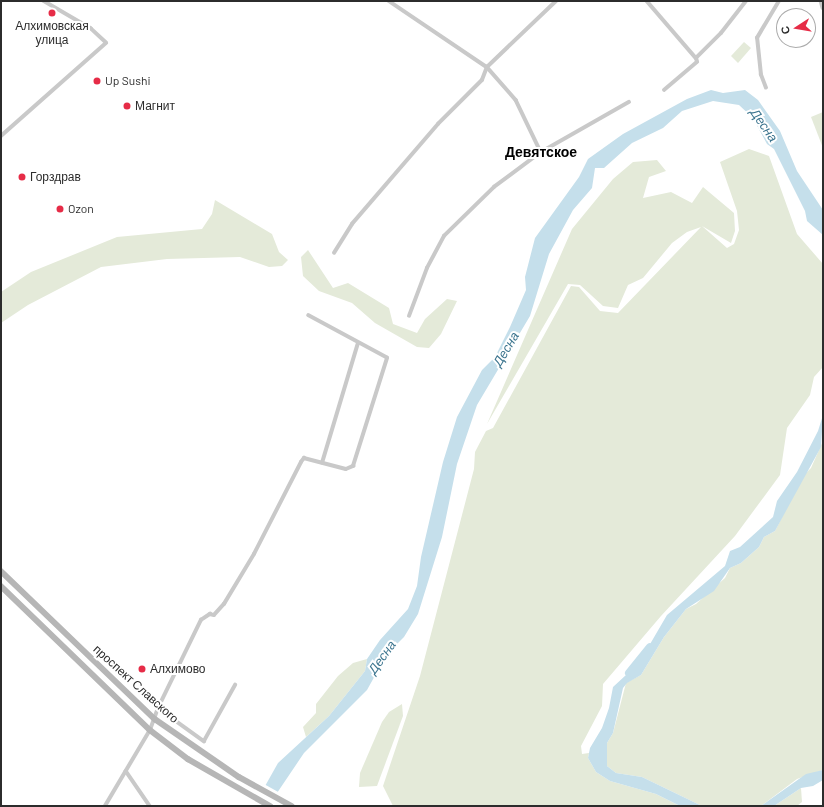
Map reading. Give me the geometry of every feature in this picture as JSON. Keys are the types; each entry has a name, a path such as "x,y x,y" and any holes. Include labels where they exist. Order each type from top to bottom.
{"main road":[{"name":"проспект Славского","path":"1,571 155,719 239,777 292,806"},
{"name":"проспект Славского","path":"1,586 150,730 182,755 232,786 270,806"}],"street":[{"path":"1,136 106,43 91,30 43,1"},
{"path":"388,1 487,67 516,100 541,152"},
{"path":"334,253 352,224 438,124 482,80 487,67 556,1"},
{"path":"647,1 696,58"},
{"path":"664,90 697,62 696,58 721,33 746,1"},
{"path":"766,88 761,75 757,38 779,1"},
{"path":"821,1 823,8"},
{"path":"409,316 427,268 444,236 494,188 541,152 629,102"},
{"path":"105,806 150,730 158,708 201,620 210,614 214,615 224,604 254,554 301,462 304,458 346,469 353,466 387,358 309,316"},
{"path":"322,463 358,343"},
{"path":"158,708 204,741 235,685"},
{"path":"126,771 150,806"}],"green space":[{"path":"744,42 751,48 738,63 731,56"},
{"path":"823,112 823,148 811,117"},
{"path":"749,149 769,156 797,234 823,264 823,367 814,377 810,395 787,428 780,475 735,536 661,616 603,684 602,706 581,746 582,754 589,753 588,758 596,772 610,781 656,794 680,806 393,806 383,786 420,676 474,469 475,452 486,431 493,428 571,286 579,287 600,311 618,313 701,227 687,232 672,243 643,278 628,285 618,308 603,306 580,285 568,284 487,424 572,229 613,179 633,162 657,160 666,171 649,177 643,198 671,192 692,203 703,187 734,213 735,231 731,243 702,226 727,248 734,244 739,230 737,211 720,162"},
{"path":"215,200 272,234 279,252 288,260 282,266 269,267 240,257 167,259 101,267 28,305 1,323 1,292 31,272 117,237 202,229 212,214"},
{"path":"308,250 333,288 348,283 389,308 393,324 417,333 425,319 447,299 457,301 441,334 429,348 417,347 375,323 352,303 319,291 303,276 301,257"},
{"path":"823,441 823,770 797,779 761,806 702,806 642,777 616,773 607,766 607,743 613,733 626,683 641,675 664,637 686,609 696,604 725,578 730,568 741,563 759,547 764,537 775,531 803,476 811,468"},
{"path":"367,659 365,671 329,716 306,737 303,727 316,713 316,704 338,676 353,663"},
{"path":"402,704 403,716 377,786 359,787 360,773 382,722 389,712"},
{"path":"801,788 802,802 797,806 774,806"}],"water":[{"path":"711,90 723,93 745,90 758,100 780,131 797,171 823,210 823,235 807,221 805,211 774,149 767,144 753,118 739,105 713,101 682,111 663,128 632,143 604,168 595,168 592,188 573,210 549,254 530,316 477,405 457,464 442,537 418,614 404,637 387,654 367,690 304,753 277,793 260,795 278,763 329,716 365,671 367,659 380,640 408,609 417,586 421,557 443,462 457,417 482,370 495,357 510,327 526,290 525,277 535,238 579,177 588,159 623,134 687,99"},
{"path":"823,415 821,447 775,531 764,537 759,547 741,563 730,568 714,591 686,609 664,637 641,675 627,683 623,688 613,733 607,743 607,766 616,773 642,777 702,806 680,806 656,794 610,781 596,772 588,758 590,748 602,728 609,708 613,687 639,663 667,615 725,566 730,551 740,547 773,517 777,501 797,472 818,431"},
{"path":"823,770 823,780 813,786 801,788 774,806 761,806 806,774"}],"pier":[{"path":"264,784 280,793 279,806 260,806 258,794"}],"waterway":[{"name":"Десна","path":"629,673 650,647"}],"place":[{"name":"Алхимовская улица","path":"52,13"},
{"name":"Up Sushi","path":"97,81"},
{"name":"Магнит","path":"127,106"},
{"name":"Горздрав","path":"22,177"},
{"name":"Ozon","path":"60,209"},
{"name":"Алхимово","path":"142,669"}],"district":[{"name":"Девятское","path":"541,152"}]}
